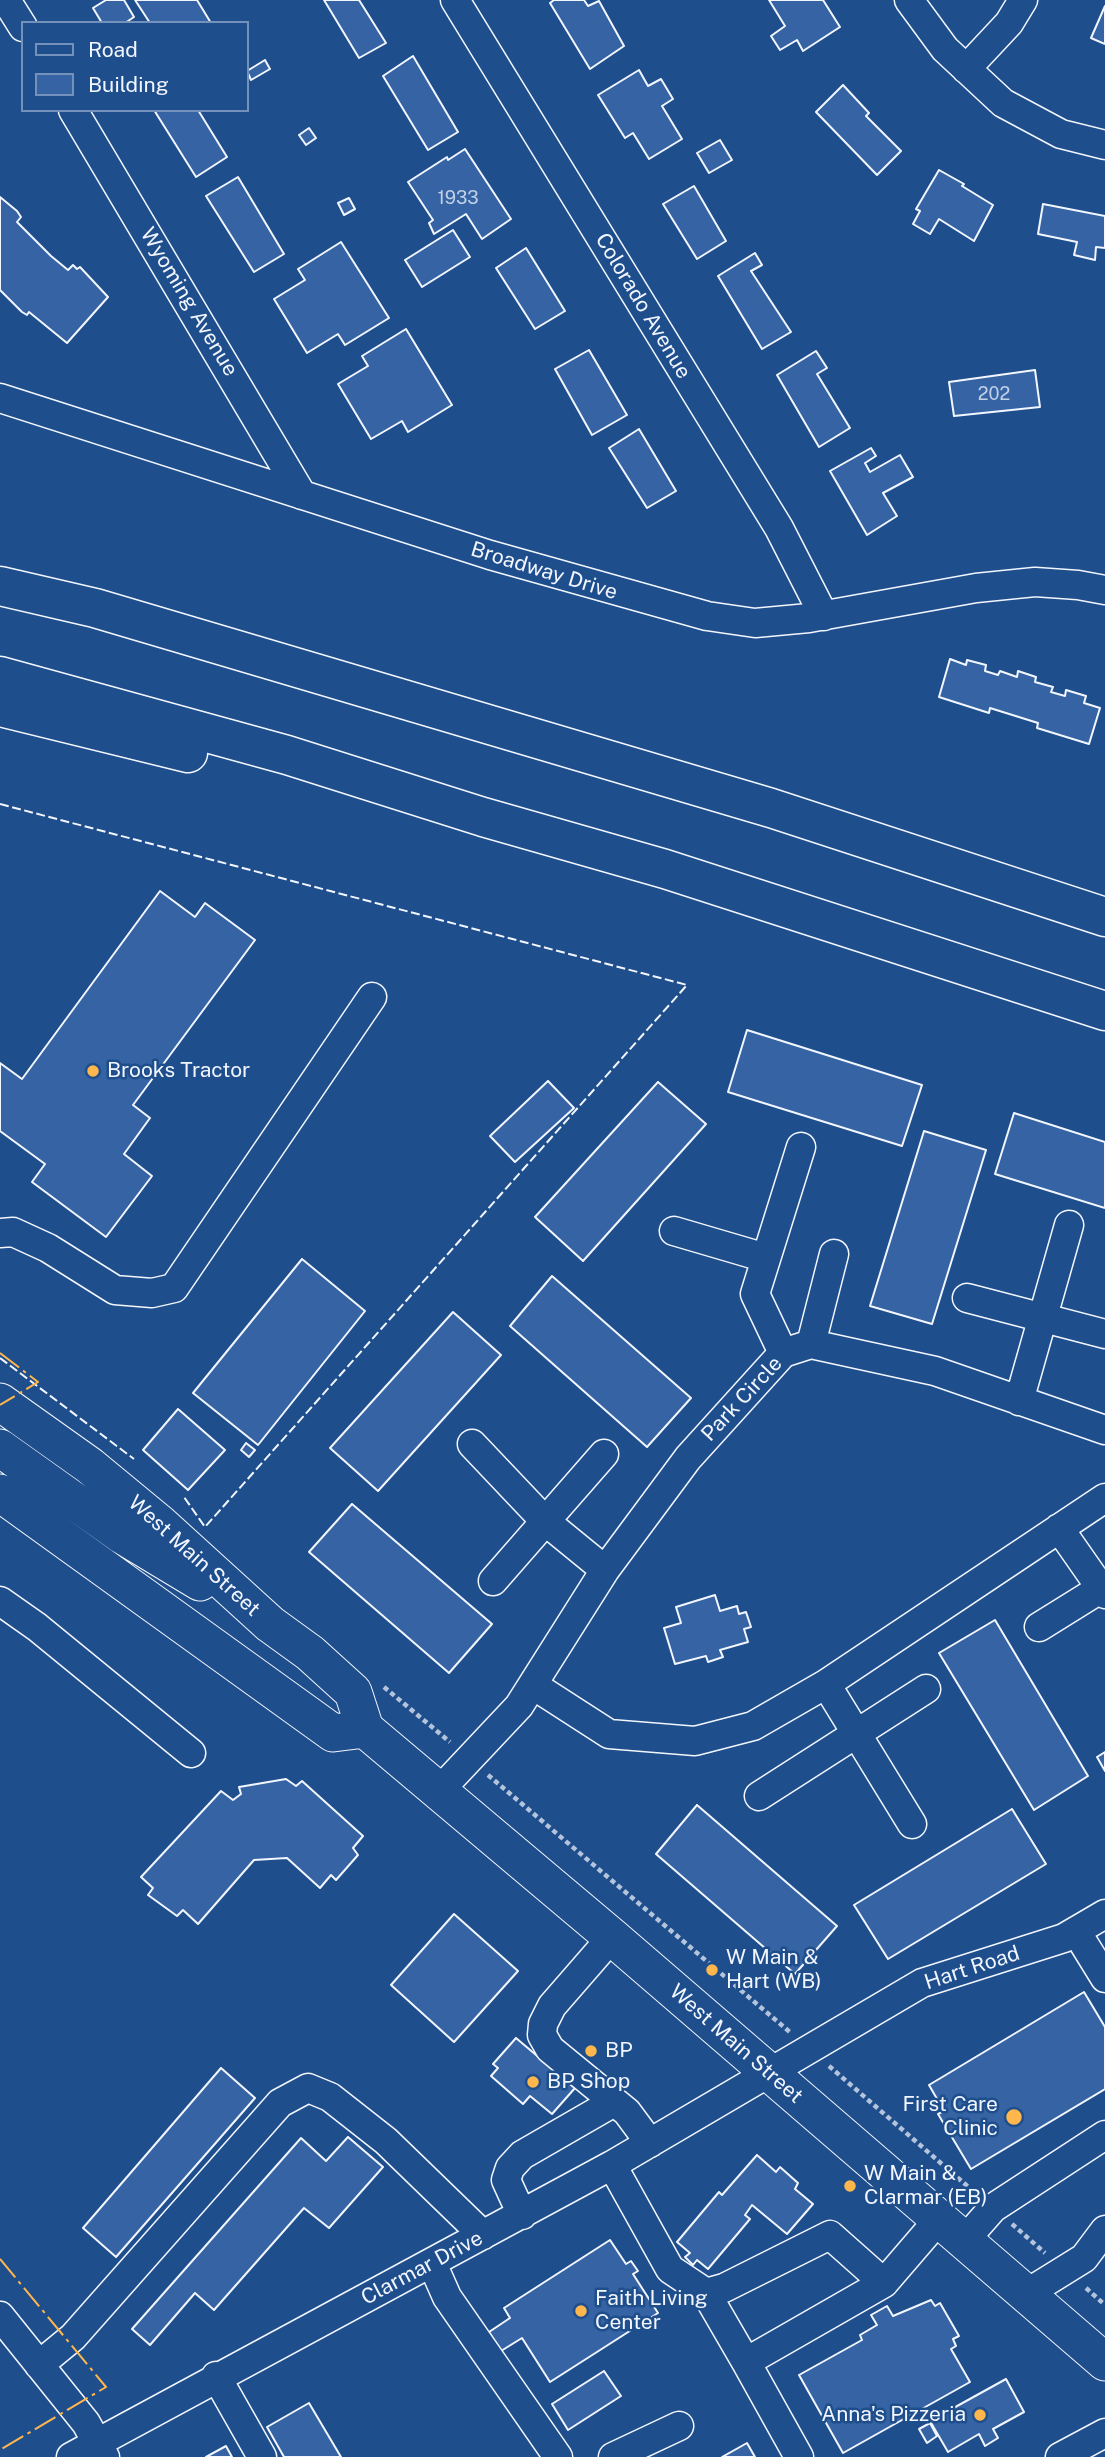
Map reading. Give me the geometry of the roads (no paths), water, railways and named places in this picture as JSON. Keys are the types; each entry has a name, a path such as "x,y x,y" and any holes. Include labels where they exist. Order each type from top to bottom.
{"highway":[{"path":"0,586 95,608 757,804 1105,917"},
{"path":"0,676 287,755 1105,1011"},
{"path":"0,706 85,729 562,839"}],"main road":[{"name":"West Main Street","path":"0,1402 90,1466 159,1523 270,1624 310,1653 353,1692 365,1729 612,1937 1105,2362"},
{"path":"0,1448 122,1535 270,1624"},
{"path":"0,1493 333,1733 365,1729"}],"street":[{"path":"6,0 21,24"},
{"name":"Colorado Avenue","path":"455,0 779,528 824,616"},
{"path":"909,0 945,49 1003,103 1060,134 1105,145"},
{"path":"967,69 1009,23 1023,0"},
{"name":"Wyoming Avenue","path":"74,112 302,495"},
{"name":"Broadway Drive","path":"0,398 629,596 707,616 755,623 824,616 976,588 1035,582 1078,584 1105,590"},
{"path":"0,1233 13,1232 48,1248 115,1290 152,1293 174,1288 372,997"},
{"path":"783,1353 755,1294 801,1147"},
{"path":"1019,1401 1069,1225"},
{"path":"674,1231 766,1258"},
{"path":"834,1254 811,1344 935,1371 1105,1430"},
{"path":"967,1298 1105,1334"},
{"name":"Park Circle","path":"439,1791 519,1706 605,1570 688,1458 783,1353 811,1344"},
{"path":"472,1444 545,1521 605,1570"},
{"path":"493,1581 604,1454"},
{"path":"533,1685 609,1734 695,1741 753,1726 825,1684 1105,1498"},
{"path":"1039,1627 1104,1590 1059,1528"},
{"path":"0,1601 37,1627 191,1753"},
{"path":"825,1684 912,1824"},
{"path":"759,1797 855,1732 926,1689"},
{"name":"Hart Road","path":"771,2074 922,1983 1064,1938 1105,1914"},
{"path":"1076,1931 1105,1978"},
{"path":"612,1937 552,2006 543,2024 542,2035 550,2049 627,2112 650,2143"},
{"name":"Clarmar Drive","path":"71,2457 101,2450 216,2376 522,2215 771,2074"},
{"path":"39,2365 73,2337 280,2103 308,2088 330,2097 386,2141 483,2235"},
{"path":"522,2215 506,2179 510,2168 522,2155 614,2102"},
{"path":"746,2362 884,2283 952,2230 993,2208 1105,2135"},
{"path":"612,2165 670,2269 706,2293 799,2457"},
{"path":"1026,2294 1084,2265 1105,2230"},
{"path":"706,2293 724,2288 830,2235 884,2283"},
{"path":"432,2263 447,2297 558,2457"},
{"path":"0,2316 86,2423 101,2450"},
{"path":"216,2376 262,2457"},
{"path":"613,2457 679,2426"},
{"path":"1060,2457 1105,2432"}],"place":[{"name":"Brooks Tractor","path":"93,1071"},
{"name":"W Main & Hart (WB)","path":"712,1970"},
{"name":"BP","path":"591,2051"},
{"name":"BP Shop","path":"533,2082"},
{"name":"First Care Clinic","path":"1014,2117"},
{"name":"W Main & Clarmar (EB)","path":"850,2186"},
{"name":"Faith Living Center","path":"581,2311"},
{"name":"Anna's Pizzeria","path":"980,2415"}]}
